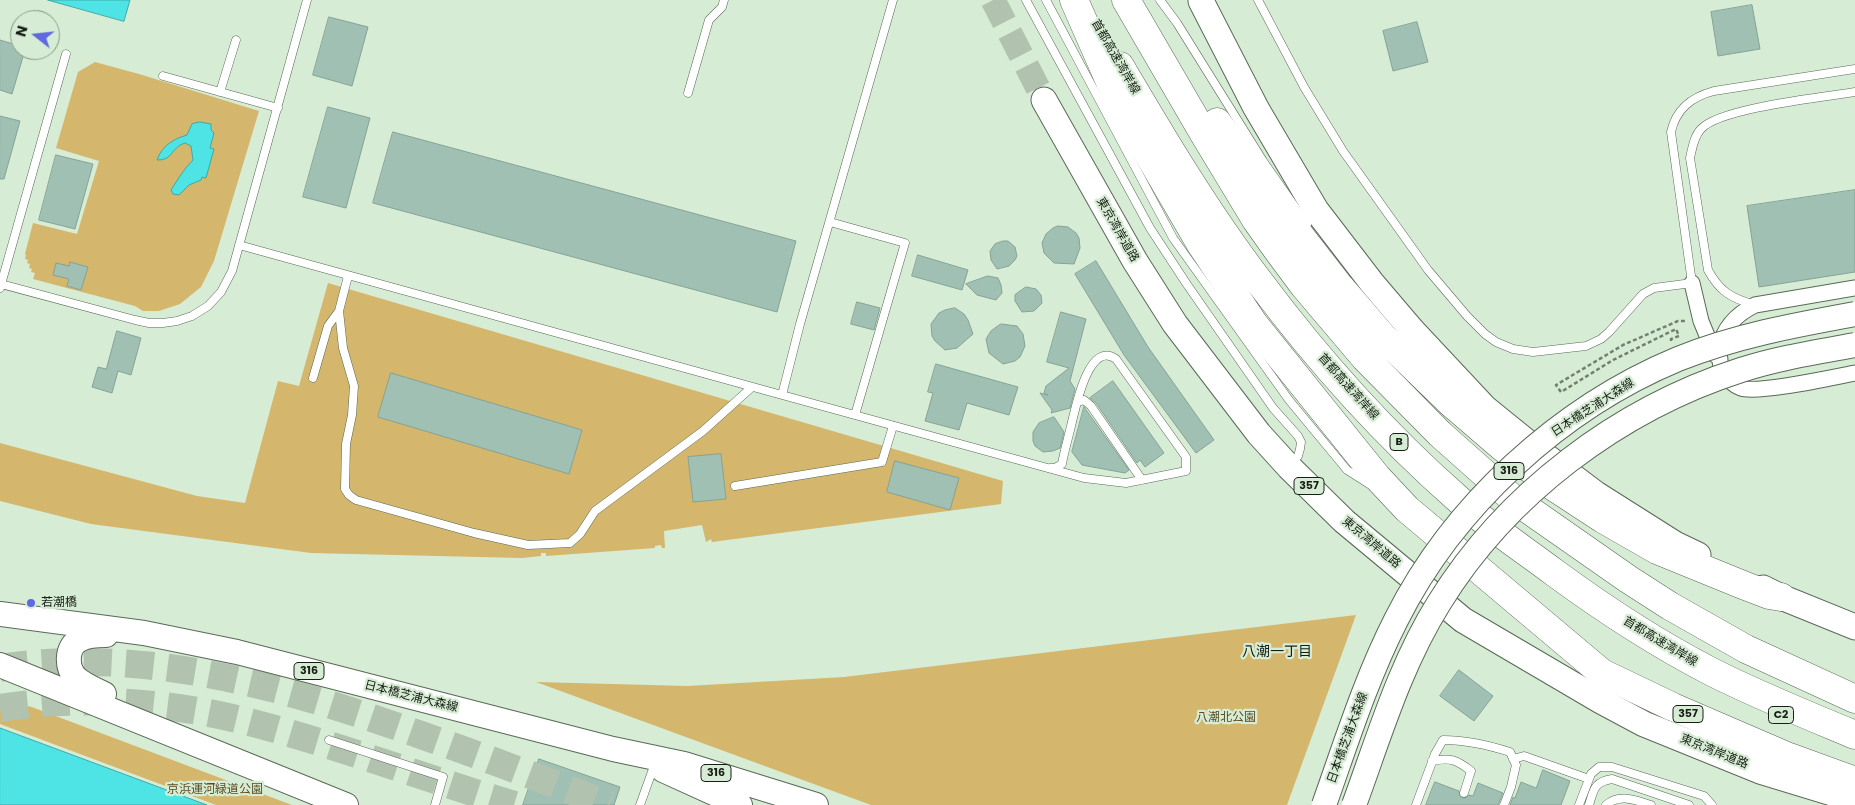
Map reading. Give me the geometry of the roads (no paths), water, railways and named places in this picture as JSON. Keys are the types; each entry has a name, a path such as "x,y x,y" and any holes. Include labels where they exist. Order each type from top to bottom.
{"highway":[{"path":"1074,0 1122,109 1200,243 1254,324 1378,478 1407,509"},
{"name":"首都高速湾岸線","path":"1081,0 1162,137 1210,212 1258,280 1356,398 1411,456 1460,501 1579,590 1642,632 1710,671 1855,736"},
{"path":"1201,1 1256,108 1316,210 1372,283 1447,369 1485,408 1596,494 1675,544 1781,597 1855,627"},
{"path":"1133,12 1191,82 1235,149 1340,287 1383,337 1451,403 1500,446 1566,495 1603,519 1657,550 1769,595 1781,597"},
{"path":"1133,12 1256,220 1304,286 1366,358 1440,434 1512,498 1628,580 1746,649 1855,699"},
{"name":"東京湾岸道路","path":"1044,100 1135,261 1175,324 1259,434 1289,467 1344,521 1463,620 1562,679 1644,724 1760,771 1855,800"},
{"name":"357","path":"1407,509 1602,673 1682,711 1789,757 1855,780"},
{"path":"1628,580 1714,622 1790,655 1855,678"},
{"name":"C2","path":"1710,671 1798,725 1855,755"},
{"name":"357","path":"1760,771 1785,793 1812,805"}],"main road":[{"name":"日本橋芝浦大森線","path":"1324,805 1383,647 1428,564 1447,538 1487,492 1546,439 1599,402 1651,373 1678,360 1762,333 1855,314"},
{"name":"316","path":"1354,805 1396,689 1438,604 1474,553 1540,485 1564,465 1614,431 1677,395 1740,370 1768,362 1855,345"},
{"name":"日本橋芝浦大森線","path":"0,614 144,633 237,652 613,750 684,764 816,805"},
{"path":"144,633 85,637 76,641 71,648 68,658 69,667 75,677 85,684 218,754"},
{"path":"6,669 346,805"},
{"path":"613,750 654,766 740,805"}],"street":[{"path":"1692,282 1701,321 1721,368 1730,381 1742,388 1783,385 1855,373"},
{"path":"1721,368 1719,353 1721,338 1740,312 1755,305 1855,288"}],"lane":[{"path":"66,54 1,286 149,323 177,321 192,316 208,306 221,292 232,271 307,0"},
{"path":"688,93 709,20 722,7 724,0"},
{"path":"782,395 800,324 893,0"},
{"path":"1026,0 1150,228 1186,284 1273,408 1298,436 1301,442 1298,456 1289,467"},
{"path":"1046,0 1173,238 1221,306 1289,400 1347,470 1407,509"},
{"path":"1160,0 1264,161 1312,231"},
{"path":"1258,0 1304,86 1343,151 1428,270 1485,334 1496,342 1513,349 1534,352 1586,346 1601,339 1609,332 1643,294 1654,288 1692,282 1671,132 1677,113 1687,103 1700,95 1714,91 1855,69"},
{"path":"220,92 236,40"},
{"path":"163,76 278,108"},
{"path":"1755,305 1733,298 1722,290 1715,283 1708,270 1690,158 1694,142 1701,129 1714,119 1744,110 1855,92"},
{"path":"830,222 905,243 856,415"},
{"path":"239,245 1084,478 1126,483 1142,480 1186,470 1186,457 1116,359 1112,356 1106,356 1100,358 1092,365 1082,384 1062,464 1055,468 1050,468"},
{"path":"348,276 339,311 343,348 354,386 352,415 346,444 345,489 356,500 465,531 528,545 570,543 576,539 595,511 703,431 752,387"},
{"path":"1369,308 1383,337"},
{"path":"312,378 328,326 339,311"},
{"path":"1078,402 1084,400 1091,406 1142,480"},
{"path":"735,486 882,462 893,426"},
{"path":"329,740 443,777 435,805"},
{"path":"1416,805 1432,761 1443,740 1459,740 1510,752 1516,765 1511,787 1504,805"},
{"path":"1514,759 1524,756 1588,779"},
{"path":"1432,761 1446,758 1460,762 1472,770 1464,793"},
{"path":"640,805 654,766"},
{"path":"1579,805 1590,774 1599,767 1612,767 1704,796 1712,805"},
{"path":"1589,805 1594,788 1602,780 1612,779 1689,805"},
{"path":"1606,805 1618,798 1630,799 1651,805"}],"water":[{"path":"48,0 130,0 124,21"},
{"path":"200,122 211,124 211,130 214,133 210,148 214,149 206,178 202,177 201,180 189,185 179,195 173,194 171,190 193,160 191,146 185,143 180,145 166,158 157,160 169,144 187,135 192,124"},
{"path":"0,728 207,805 0,805"}],"tunnel":[{"path":"993,0 1044,100"},
{"path":"0,668 54,663 108,662 214,675 267,687 370,717 492,760 609,805"},
{"path":"0,708 61,702 123,702 215,714 313,740 514,805"}],"place":[{"name":"若潮橋","path":"31,603"}],"district":[{"name":"八潮一丁目","path":"1277,652"}],"park label":[{"name":"八潮北公園","path":"1226,718"},
{"name":"京浜運河緑道公園","path":"215,790"}]}
